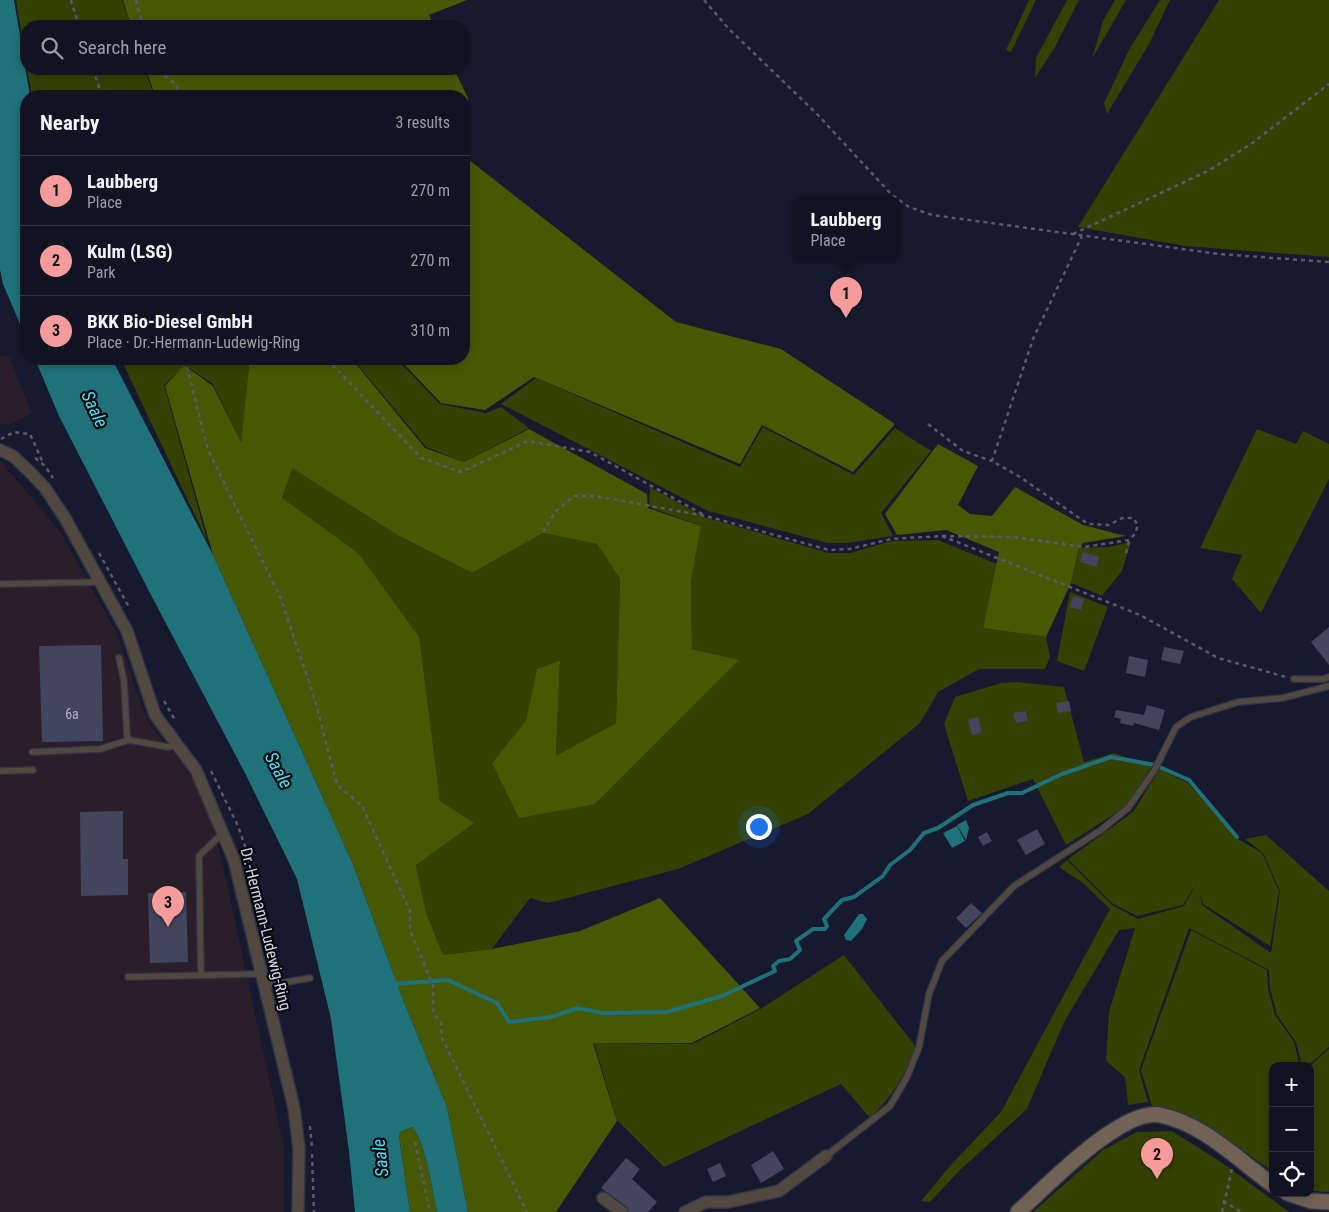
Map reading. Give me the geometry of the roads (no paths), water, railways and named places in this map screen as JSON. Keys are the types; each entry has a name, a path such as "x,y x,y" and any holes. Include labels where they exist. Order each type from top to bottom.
{"street":[{"name":"Dr.-Hermann-Ludewig-Ring","path":"0,444 45,488 101,582 127,631 154,715 196,770 234,860 294,1108 299,1149 298,1212"},
{"path":"1018,1212 1096,1142 1128,1121 1158,1115 1186,1124 1216,1140 1238,1160 1269,1182"},
{"path":"685,1212 706,1202 728,1202 779,1191 826,1156"},
{"path":"1299,1197 1311,1201 1329,1202"},
{"path":"603,1198 622,1212"}],"lane":[{"path":"0,584 101,582"},
{"path":"119,658 124,680 126,735 129,740"},
{"path":"1294,679 1324,679 1329,677"},
{"path":"826,1156 890,1106 907,1077 919,1047 929,994 942,961 1014,886 1101,830 1128,808 1154,771 1176,727 1191,717 1238,702 1283,698 1329,686"},
{"path":"32,752 100,749 129,740 168,747 177,744"},
{"path":"0,770 33,770"},
{"path":"201,975 199,856 223,833"},
{"path":"128,976 261,974"},
{"path":"264,986 310,978"}],"water":[{"path":"0,0 14,0 20,36 20,75 26,75 29,90 20,90 20,324 3,284 0,270"},
{"name":"Saale","path":"38,365 115,365 213,555 352,862 402,997 447,1107 468,1212 437,1212 425,1155 417,1134 412,1127 400,1132 399,1136 410,1212 355,1212 349,1151 331,1019 297,879 246,775 59,416"},
{"path":"966,820 969,828 966,840 957,825"},
{"path":"957,826 965,841 952,848 943,833"},
{"path":"859,914 863,914 867,919 862,929 851,941 846,940 844,935"}],"waterway":[{"path":"392,984 448,980 497,1003 509,1022 551,1017 578,1008 603,1013 667,1012 722,996 775,971 773,966 779,961 790,959 800,950 796,941 813,929 825,929 827,926 824,919 842,900 854,897 883,876 890,865 910,850 924,833 938,828 973,805 1008,793 1022,793 1062,774 1111,757 1155,765 1189,780 1237,837"}],"place":[{"name":"Laubberg","path":"846,318"},
{"name":"BKK Bio-Diesel GmbH","path":"168,927"},
{"name":"Kulm (LSG)","path":"1157,1179"}]}
